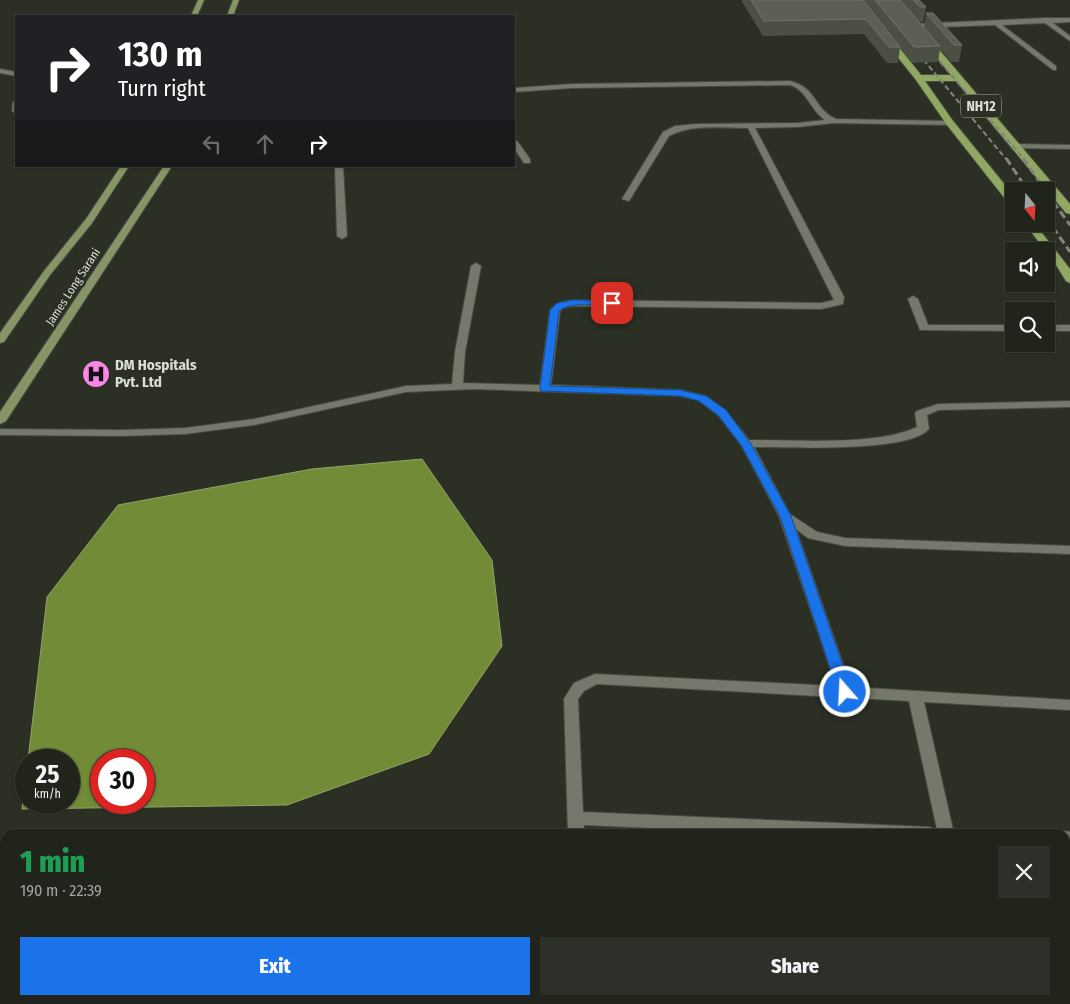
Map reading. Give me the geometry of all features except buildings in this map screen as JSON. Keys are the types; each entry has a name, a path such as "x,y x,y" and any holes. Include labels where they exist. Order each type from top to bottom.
{"highway":[{"name":"NH12","path":"911,23 1070,211"},
{"name":"NH12","path":"879,28 919,78 950,123 1005,192"},
{"path":"919,78 958,78"},
{"path":"1036,232 1058,259 1070,279"}],"main road":[{"path":"194,15 201,0"},
{"path":"230,15 236,0"},
{"path":"0,340 47,273 89,221 124,167"},
{"name":"James Long Sarani","path":"0,421 167,167"}],"street":[{"path":"1045,20 1070,39"},
{"path":"911,23 1070,20"},
{"path":"995,22 1053,68"},
{"path":"0,71 15,74"},
{"path":"515,88 800,84 806,89 819,113 835,121"},
{"path":"626,199 666,134 678,128 696,126 798,125 835,121 950,123"},
{"path":"545,388 555,310 560,305 573,303 822,306 839,302 839,297 750,125"},
{"path":"515,144 527,161"},
{"path":"1015,146 1070,147"},
{"path":"339,167 342,236"},
{"path":"457,387 460,352 476,266"},
{"path":"913,299 924,328 1005,328"},
{"path":"1055,328 1070,328"},
{"path":"0,432 122,433 185,431 254,422 406,390 457,387 680,393 702,398 722,413 746,444 786,516 845,692"},
{"path":"746,444 887,441 917,435 923,429 922,413 938,407 1070,404"},
{"path":"786,516 812,535 845,542 1070,550"},
{"path":"708,829 576,826 571,699 579,687 595,680 1070,705"},
{"path":"915,696 945,829"}],"shaded area":[{"path":"422,459 492,560 502,646 429,754 287,805 155,807 155,749 90,749 90,808 80,808 80,749 29,749 47,597 118,505 312,469"}],"railway":[{"path":"929,49 1024,159"},
{"path":"918,53 1006,159"},
{"path":"1006,158 1022,182"},
{"path":"1023,158 1040,182"},
{"path":"1055,204 1070,225"},
{"path":"1055,230 1070,252"}],"place":[{"name":"DM Hospitals Pvt. Ltd","path":"96,374"}],"route":[{"path":"612,303 573,303 560,305 555,310 545,388 680,393 702,398 722,413 746,444 786,516 845,692"}]}
